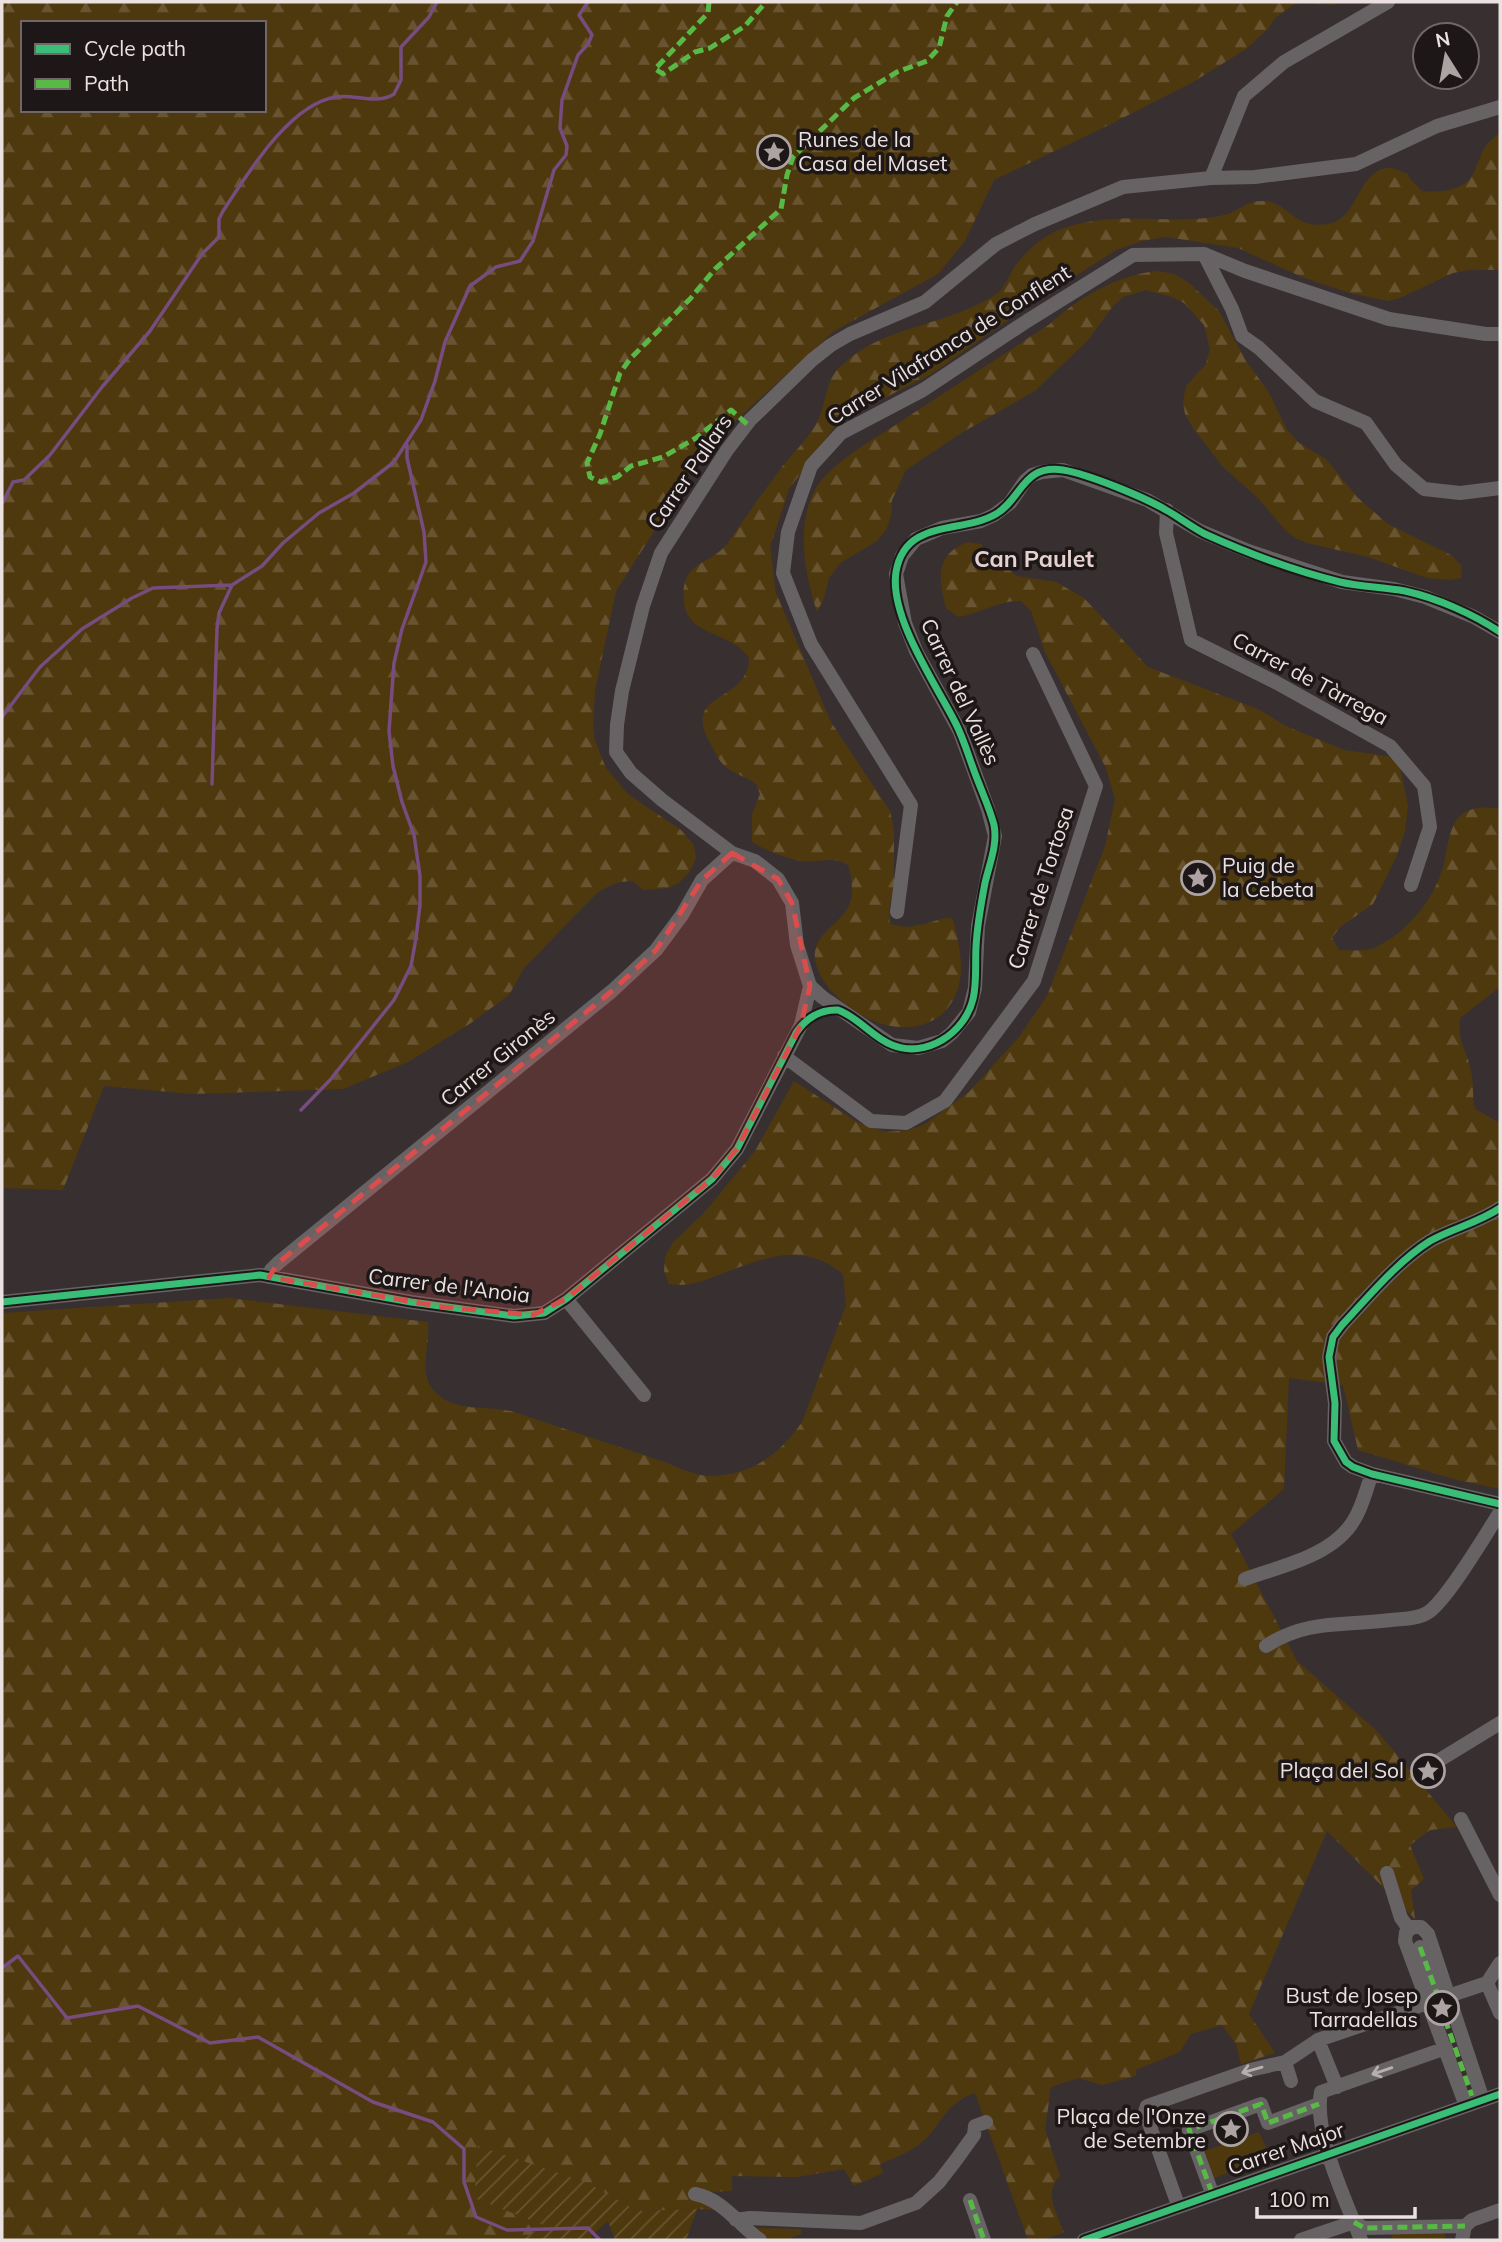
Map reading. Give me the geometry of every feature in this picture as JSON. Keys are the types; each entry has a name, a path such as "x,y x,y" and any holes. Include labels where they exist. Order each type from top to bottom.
{"street":[{"path":"1211,178 1244,96 1284,62 1388,2"},
{"name":"Carrer Pallars","path":"810,986 797,945 792,903 778,879 755,861 732,853 631,773 616,752 622,691 643,606 661,553 727,450 764,405 831,345 925,302 996,244 1035,223 1123,187 1211,178 1255,177 1356,163 1437,126 1500,107"},
{"path":"1204,254 1232,309 1242,336 1259,348 1315,401 1366,423 1396,465 1424,489 1460,493 1500,488"},
{"name":"Carrer Vilafranca de Conflent","path":"897,912 911,805 811,644 783,573 788,532 811,466 841,433 923,390 1133,255 1204,254 1245,271 1389,319 1500,334"},
{"name":"Carrer del Vallès","path":"810,986 838,1010 892,1045 918,1048 942,1041 969,1012 975,988 978,926 994,844 994,826 960,732 916,652 907,630 895,575 902,556 916,539 928,533 994,515 1010,503 1025,481 1042,472 1063,470 1079,475 1147,500 1200,531 1248,551 1342,582 1409,592 1466,614 1500,632"},
{"name":"Carrer de Tàrrega","path":"1167,510 1166,533 1191,640 1277,683 1390,746 1424,786 1430,827 1410,885"},
{"name":"Carrer de Tortosa","path":"784,1056 871,1121 906,1123 945,1101 1034,981 1096,786 1033,654"},
{"name":"Carrer Gironès","path":"269,1277 271,1270 278,1263 612,991 656,950 682,915 702,880 732,853"},
{"name":"Carrer de l'Anoia","path":"2,1301 250,1276 411,1302 514,1315 544,1313 566,1299 725,1166 737,1149 801,1025 810,986"},
{"path":"801,1025 820,1012 838,1010"},
{"path":"1500,1208 1420,1248 1351,1315 1333,1337 1329,1357 1335,1403 1334,1441 1346,1462 1372,1474 1500,1504"},
{"path":"566,1299 644,1395"},
{"path":"1245,1579 1307,1556 1335,1541 1355,1518 1372,1474"},
{"path":"1266,1646 1289,1633 1312,1626 1387,1621 1425,1614 1443,1597 1500,1512"},
{"path":"1424,1774 1433,1764 1500,1723"},
{"path":"1461,1819 1500,1895"},
{"path":"1387,1872 1401,1918 1409,1929"},
{"path":"1439,1999 1405,1941 1409,1929 1421,1927 1428,1934 1439,1999 1446,2048 1472,2096"},
{"path":"1420,1947 1472,2096"},
{"path":"1178,2206 1145,2109 1250,2070 1285,2062 1318,2040 1488,1983 1500,1963"},
{"path":"1488,1983 1500,2013"},
{"path":"1318,2040 1336,2087"},
{"path":"1361,2240 1328,2153 1319,2104 1321,2092 1446,2048"},
{"path":"1285,2062 1291,2081"},
{"name":"Carrer Major","path":"1084,2240 1328,2153 1472,2096 1500,2094"},
{"path":"1212,2193 1189,2130 1261,2104 1268,2123 1319,2104"},
{"path":"736,2220 750,2218 861,2223 916,2203 947,2171 974,2135 975,2126 986,2122"},
{"path":"695,2194 709,2197 719,2203 760,2240"},
{"path":"970,2200 984,2240"},
{"path":"1301,2240 1354,2222 1364,2228 1463,2233 1472,2220 1500,2210"}],"highlighted area":[{"path":"732,853 778,879 792,903 810,986 801,1025 737,1149 712,1179 566,1299 533,1315 443,1307 269,1277 278,1263 612,991 656,950 702,880"}],"green space":[{"path":"2,2 1335,2 1336,5 1293,5 1275,18 1268,29 1246,49 1193,82 994,180 965,241 938,274 834,331 709,445 616,591 595,691 595,741 606,768 628,794 681,830 694,845 696,858 690,871 679,883 667,888 643,890 633,881 628,881 614,884 596,894 524,968 509,995 471,1023 408,1062 343,1089 192,1094 104,1086 63,1190 2,1188"},
{"path":"1500,133 1500,270 1453,273 1388,301 1350,293 1302,277 1238,248 1166,237 1142,241 1116,250 1025,308 931,374 838,422 789,489 770,547 776,593 831,722 890,811 894,829 894,885 889,909 890,923 904,927 951,917 959,947 961,973 956,994 946,1010 932,1021 915,1026 895,1027 874,1021 852,1009 826,984 816,964 815,954 821,938 850,903 852,889 849,866 831,860 800,861 752,842 752,814 760,794 756,784 724,765 709,741 703,725 704,713 710,705 739,683 746,672 749,658 733,643 693,622 684,603 684,588 692,570 714,556 730,540 811,431 819,418 836,371 859,352 877,342 957,313 995,295 1027,252 1047,236 1070,226 1123,219 1207,218 1228,214 1257,201 1279,205 1306,223 1328,224 1346,214 1369,178 1377,171 1387,168 1408,174 1422,191 1443,191 1464,184 1473,174 1485,147"},
{"path":"1158,271 1174,274 1188,282 1219,311 1246,361 1268,391 1287,430 1299,443 1326,459 1357,497 1388,524 1451,555 1461,565 1462,578 1427,578 1368,557 1311,544 1286,531 1258,498 1223,467 1185,414 1183,402 1186,386 1206,364 1210,349 1204,325 1184,303 1146,290 1123,297 1113,306 1088,340 1035,391 963,432 906,470 892,500 891,516 886,530 877,541 840,563 829,578 817,612 806,566 804,533 810,502 823,478 856,451 1050,324 1073,305 1114,282"},
{"path":"968,542 981,544 993,558 1017,576 1056,582 1084,598 1148,667 1260,710 1286,726 1344,750 1387,756 1399,763 1408,806 1405,831 1397,855 1373,904 1340,927 1332,938 1339,950 1372,949 1398,933 1418,914 1433,891 1443,867 1449,837 1459,817 1477,808 1500,809 1500,987 1460,1018 1459,1027 1471,1071 1475,1109 1500,1123 1500,1489 1457,1480 1358,1450 1343,1385 1289,1378 1284,1489 1231,1534 1297,1661 1376,1730 1457,1827 1430,1830 1410,1845 1424,1879 1411,1890 1415,1919 1327,1831 1249,2014 1275,2053 1241,2064 1236,2044 1222,2025 1191,2034 1180,2052 1136,2070 1136,2076 1102,2085 1078,2078 1051,2087 1045,2129 1060,2176 1052,2189 1052,2196 1064,2232 1043,2240 1028,2240 975,2093 956,2103 920,2144 880,2164 883,2173 854,2186 844,2169 797,2177 732,2176 732,2191 705,2192 720,2210 637,2211 544,2225 523,2240 2,2240 2,1313 229,1298 428,1322 425,1369 427,1377 436,1393 454,1404 507,1410 704,1476 739,1472 774,1453 802,1422 846,1305 843,1274 812,1257 781,1255 699,1282 669,1284 664,1271 665,1257 673,1242 703,1214 755,1151 794,1081 857,1122 885,1132 909,1130 925,1124 969,1092 1019,1037 1047,996 1105,846 1115,799 1106,768 1045,652 1031,611 1021,601 959,617 946,608 941,587 944,560 957,547"},
{"path":"1259,2132 1271,2158 1211,2179 1201,2152"},
{"path":"478,2146 588,2183 637,2211 697,2209 686,2240 615,2240 608,2221 591,2236 593,2240 523,2240 543,2225 474,2198"},
{"path":"757,2228 801,2229 801,2234 786,2240 769,2240"},
{"path":"1443,2229 1446,2240 1392,2240 1391,2234"}],"waterway":[{"path":"2,504 13,482 24,480 50,455 102,387 150,331 202,254 219,237 219,219 223,211 271,143 302,113 319,102 343,96 380,99 394,94 401,80 401,47 429,17 437,2"},
{"path":"212,784 217,629 219,613 232,585 262,566 283,543 319,513 354,493 394,462 421,420 445,342 470,286 496,267 520,261 533,241 554,170 566,155 567,146 560,128 562,100 578,55 592,35 579,15 588,2"},
{"path":"301,1110 330,1080 394,1000 411,966 416,938 420,876 414,835 393,766 389,731 394,663 402,629 426,562 424,532 407,458 407,445"},
{"path":"2,717 40,667 82,629 132,598 153,588 232,585"},
{"path":"2,1968 18,1956 67,2018 138,2006 210,2043 258,2037 373,2102 433,2122 464,2149 464,2182 476,2217 507,2230 588,2228 600,2240"}],"marked path":[{"path":"709,2 708,13 655,69 663,74 695,52 710,48 745,26 766,2"},
{"path":"747,424 731,410 696,438 663,457 631,466 617,477 601,482 590,477 587,463 600,434 620,373 630,359 690,299 715,269 781,209 793,157 854,98 897,72 927,61 939,48 947,16 957,2"},
{"path":"1420,1947 1437,1994"},
{"path":"1440,2005 1472,2096"},
{"path":"1212,2193 1189,2130 1261,2104 1268,2123 1319,2104"},
{"path":"970,2200 984,2240"},
{"path":"1354,2222 1364,2228 1465,2226"}],"cycle path":[{"path":"2,1302 260,1275 411,1302 514,1316 544,1313 566,1299 712,1179 737,1149 796,1033 808,1019 825,1011 838,1010 892,1045 905,1048 930,1046 953,1032 969,1011 973,999 978,923 995,832 961,735 906,629 899,609 896,572 901,555 911,543 937,530 982,520 996,514 1039,472 1063,470 1101,481 1156,505 1205,534 1254,555 1340,582 1405,591 1430,598 1467,613 1500,632"},
{"path":"1500,1208 1430,1241 1406,1259 1342,1325 1333,1337 1329,1357 1335,1403 1334,1441 1346,1462 1372,1474 1500,1504"},
{"path":"1084,2240 1500,2094"}],"place":[{"name":"Runes de la Casa del Maset","path":"774,152"},
{"name":"Puig de la Cebeta","path":"1198,878"},
{"name":"Plaça del Sol","path":"1428,1771"},
{"name":"Bust de Josep Tarradellas","path":"1442,2008"},
{"name":"Plaça de l'Onze de Setembre","path":"1231,2129"}],"district":[{"name":"Can Paulet","path":"1034,559"}]}
